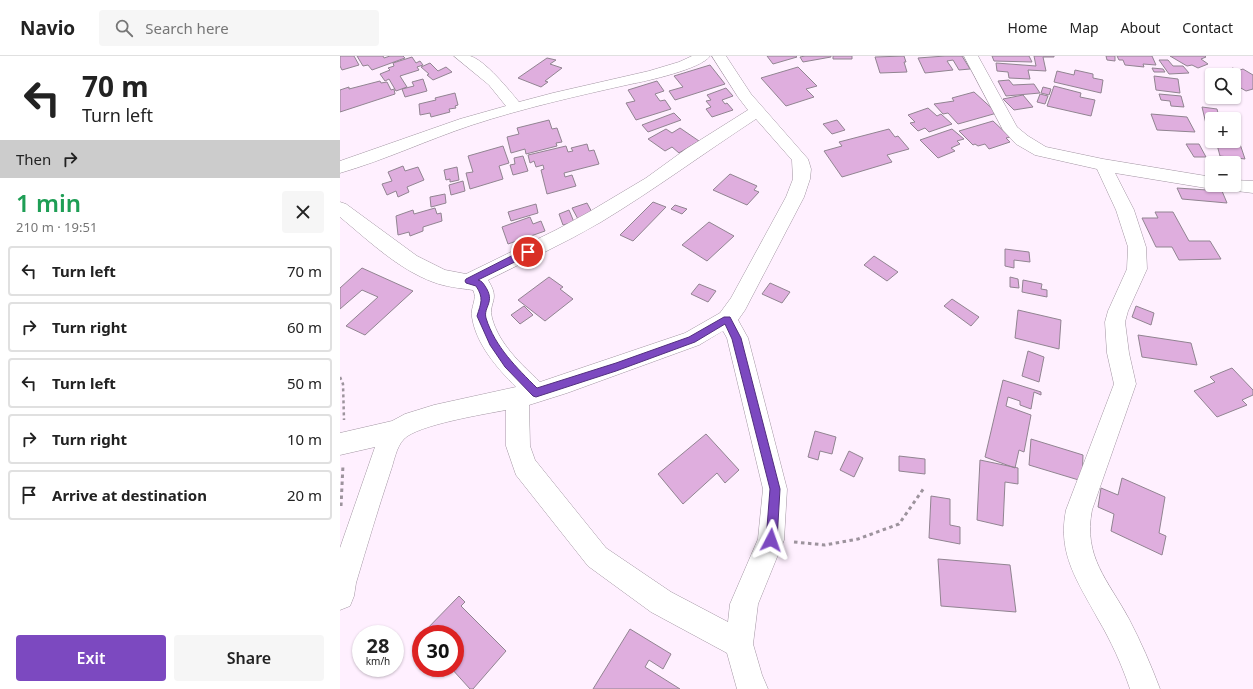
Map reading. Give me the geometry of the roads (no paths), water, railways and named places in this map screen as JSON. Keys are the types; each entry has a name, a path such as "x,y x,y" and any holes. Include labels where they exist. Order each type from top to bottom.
{"street":[{"path":"461,56 480,68 516,107"},
{"path":"340,167 442,130 516,107 553,97 653,75 684,65 703,56"},
{"path":"342,443 396,431 413,422 434,415 527,395 616,367 692,340 727,319 738,304 802,183 803,170 800,159 745,97 719,56"},
{"path":"971,56 1011,130 1022,140 1041,151 1103,166 1205,182"},
{"path":"469,281 562,235 594,217 652,182 692,153 758,111"},
{"path":"1103,166 1125,210 1137,247 1137,269 1118,311 1115,322 1118,353 1125,384 1079,510 1075,527 1077,544 1082,563 1114,620 1140,673 1145,689"},
{"path":"1241,186 1253,187"},
{"path":"340,208 406,259 437,276 479,283 485,292 486,299 481,316 493,343 527,395 518,446 525,467 551,502 597,557 661,602 739,644"},
{"path":"727,319 737,338 775,489 771,540 744,604 739,644 748,680 753,689"},
{"path":"340,596 342,583 367,504 387,447 396,431"}]}
